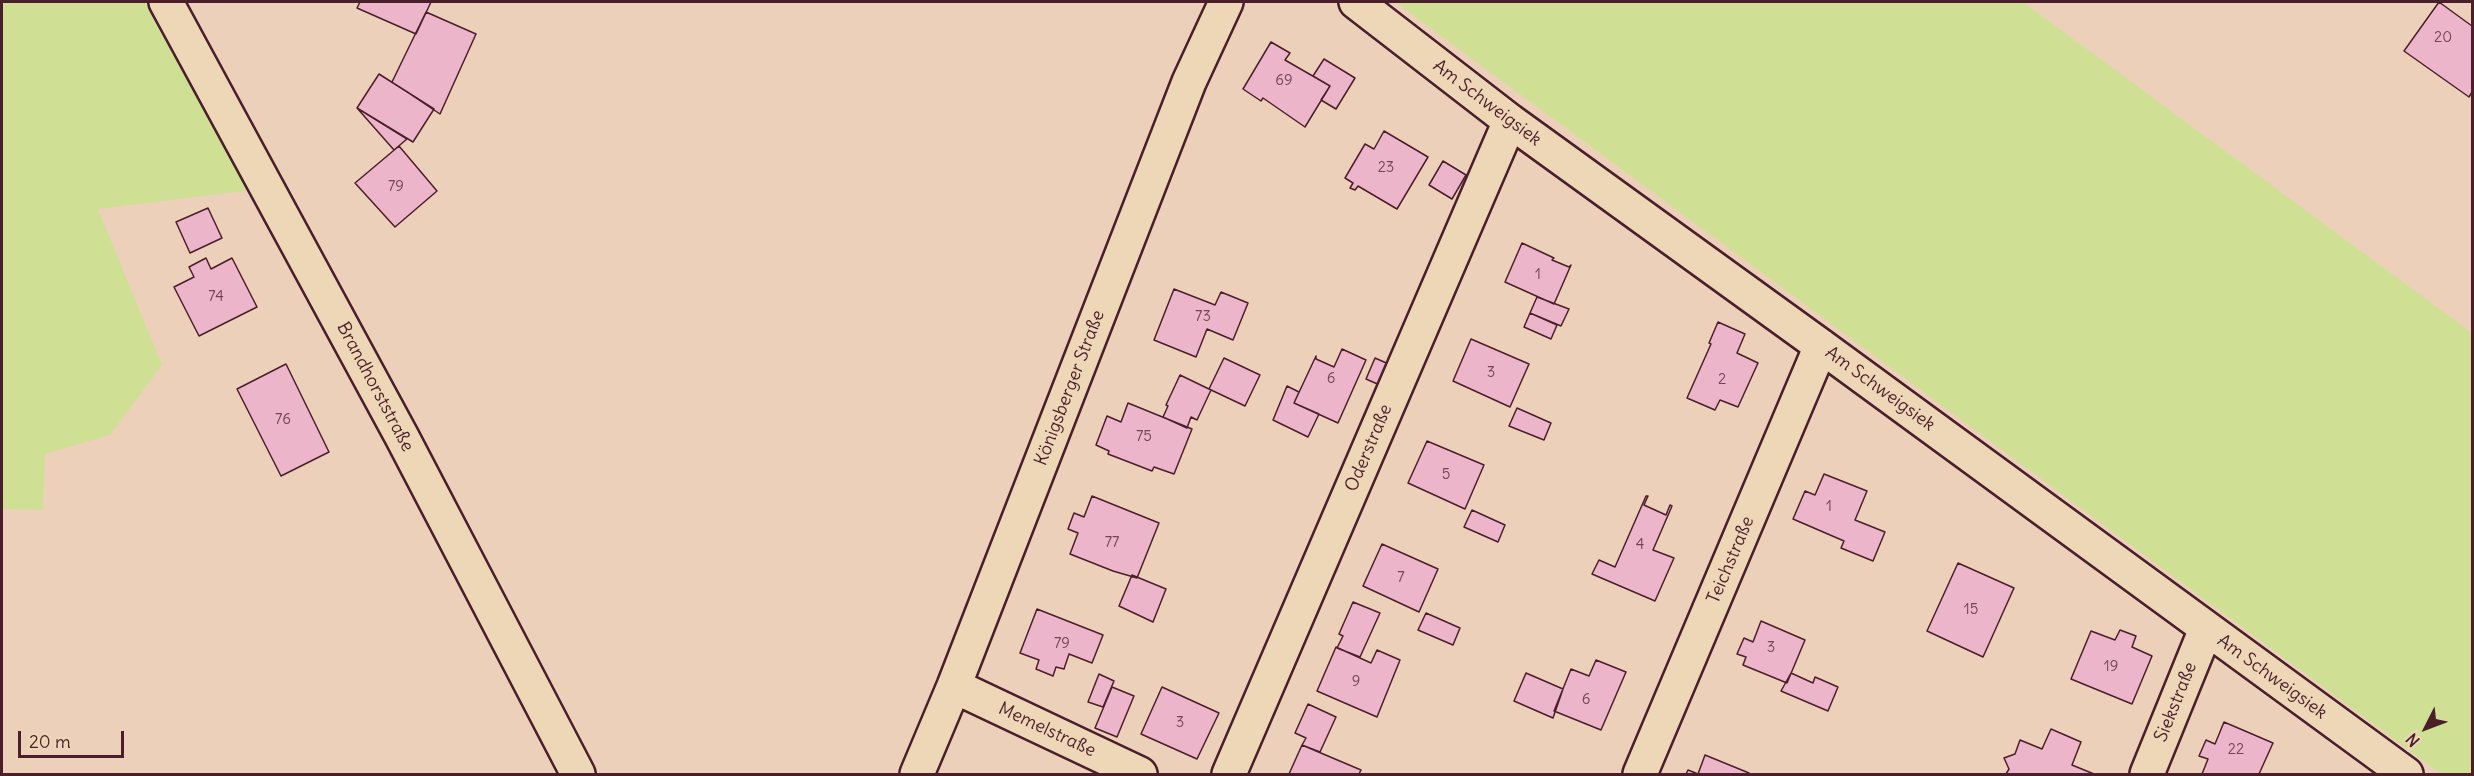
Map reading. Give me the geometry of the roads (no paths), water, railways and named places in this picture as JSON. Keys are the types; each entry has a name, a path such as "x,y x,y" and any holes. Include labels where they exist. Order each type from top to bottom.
{"street":[{"name":"Brandhorststraße","path":"166,2 402,437 578,774"},
{"name":"Königsberger Straße","path":"917,774 954,687 1185,93 1226,2"},
{"name":"Am Schweigsiek","path":"1356,2 1510,121 2406,774"},
{"name":"Oderstraße","path":"1229,774 1510,121"},
{"name":"Teichstraße","path":"1640,774 1821,346"},
{"name":"Siekstraße","path":"2147,774 2206,629"},
{"name":"Memelstraße","path":"954,687 1140,774"}]}
